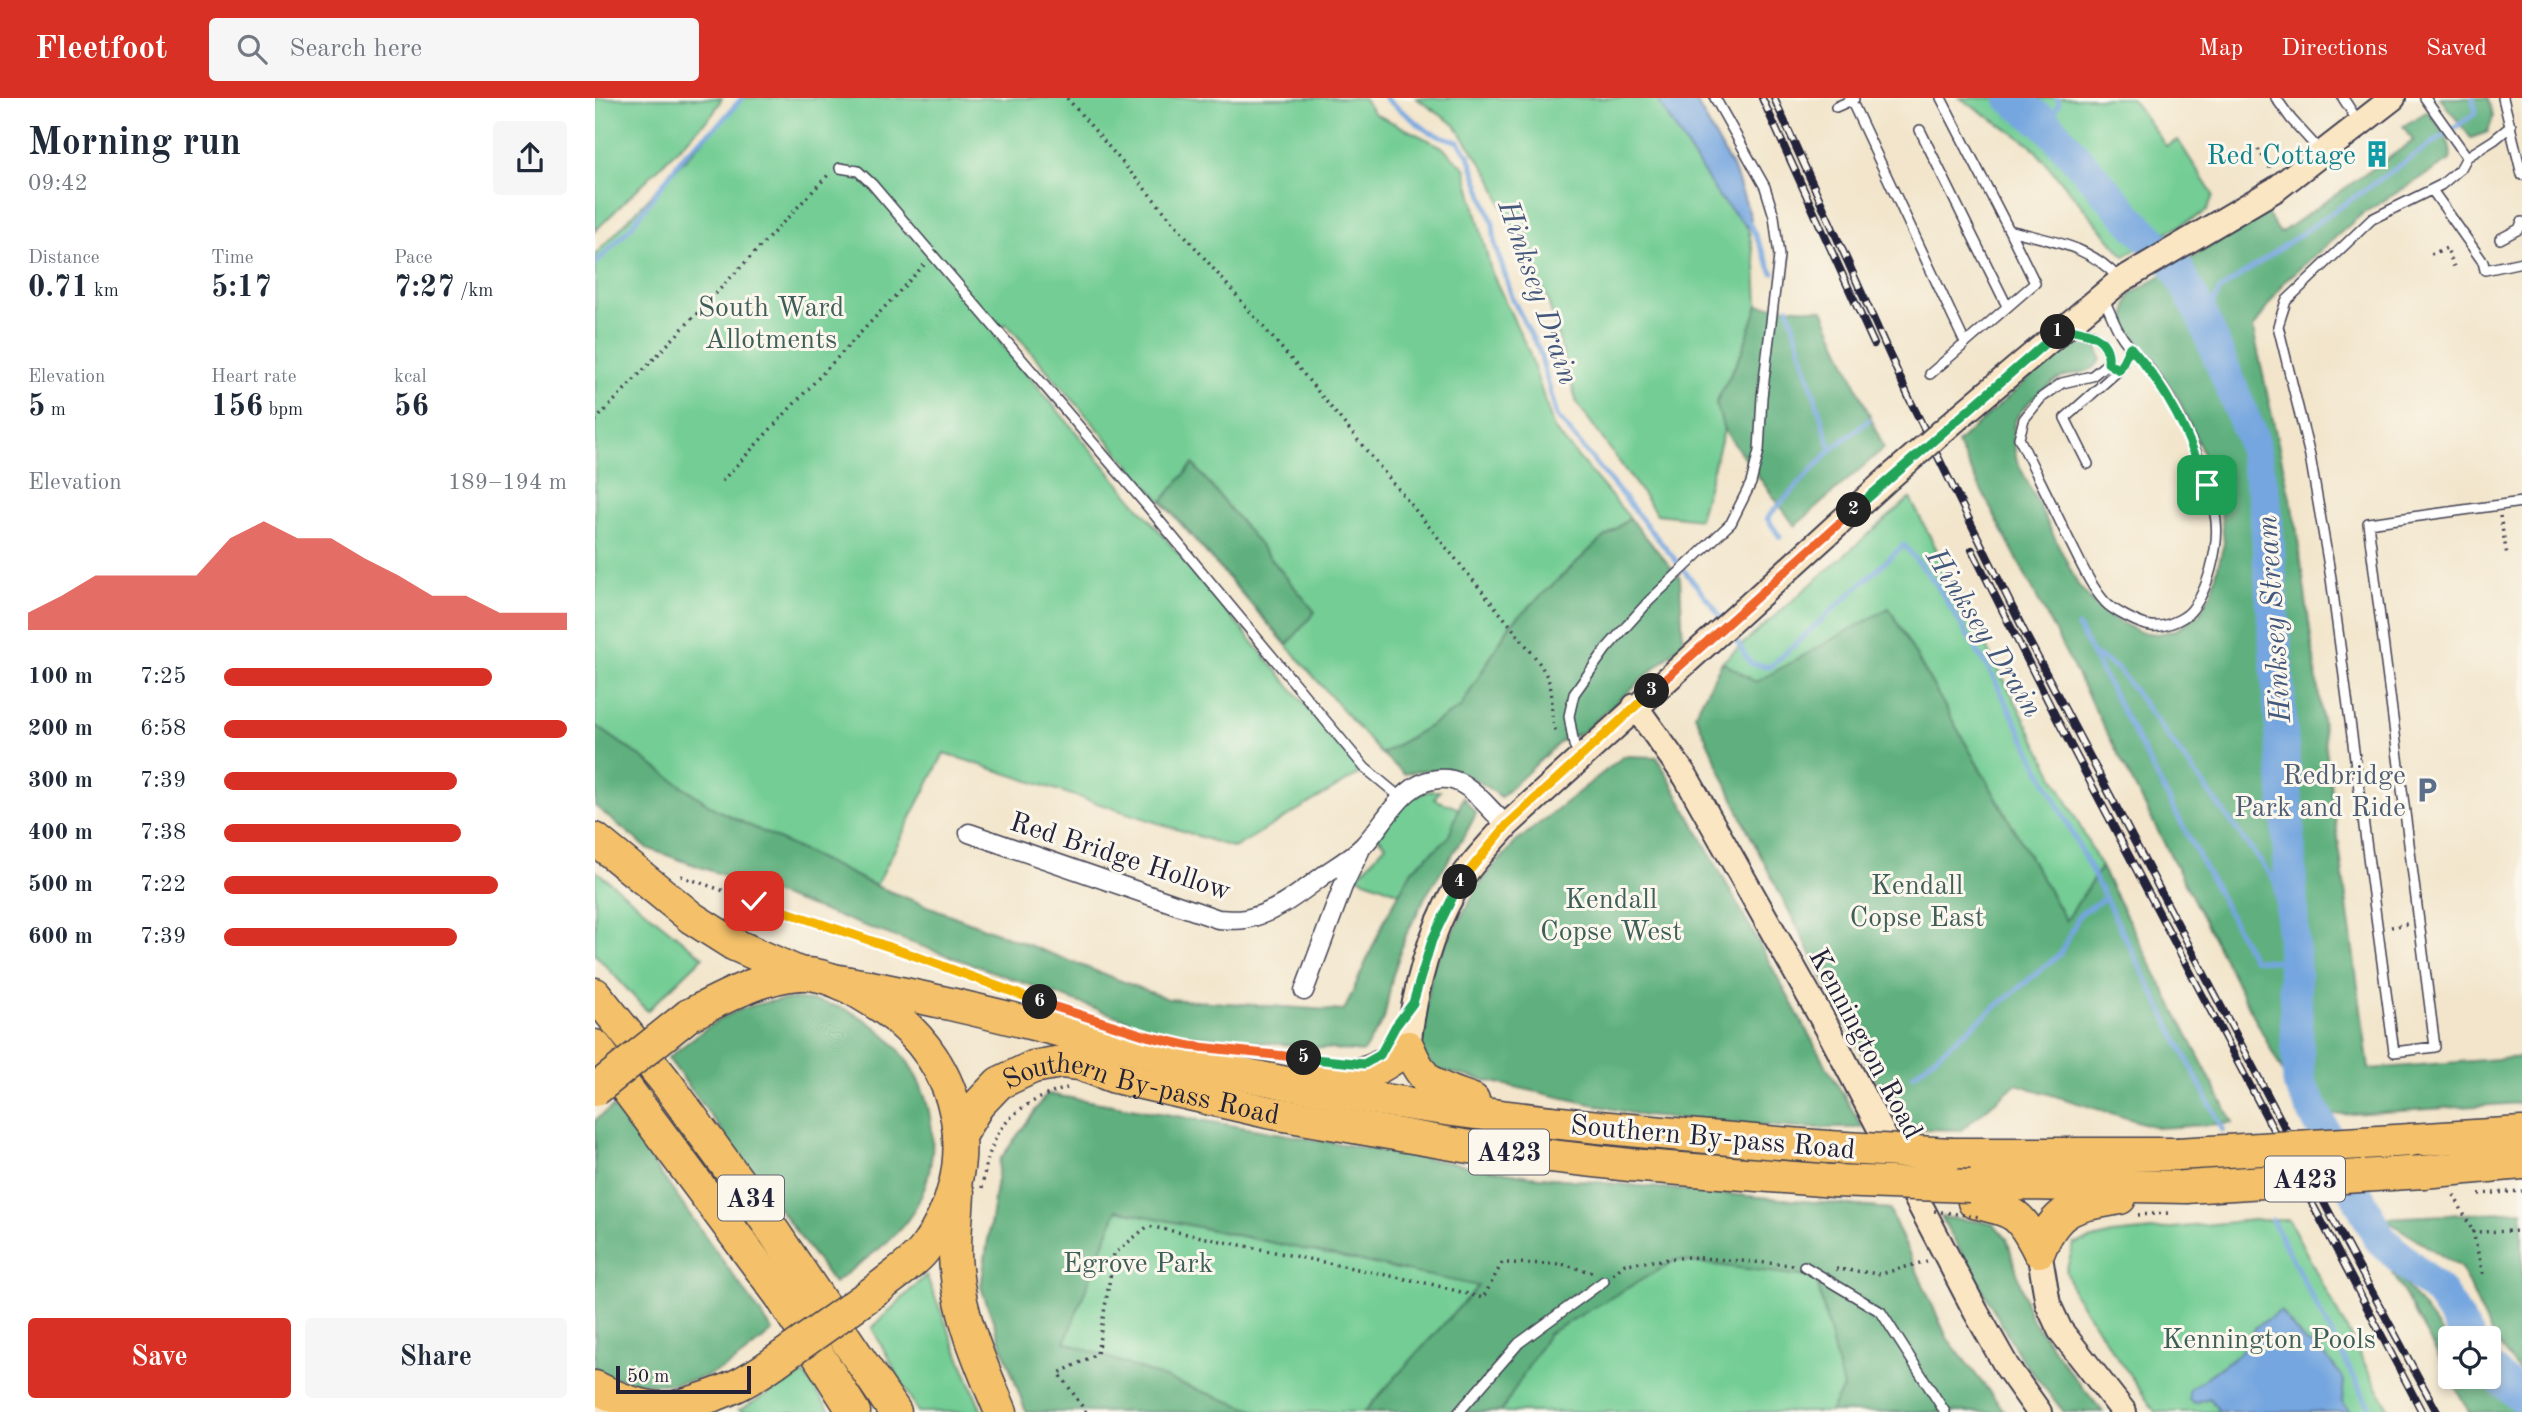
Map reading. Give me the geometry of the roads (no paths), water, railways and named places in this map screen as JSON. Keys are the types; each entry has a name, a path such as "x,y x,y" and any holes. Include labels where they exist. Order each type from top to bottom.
{"highway":[{"path":"595,839 692,918 733,944 801,974"},
{"path":"595,1090 689,1015 745,987 773,978 801,974"},
{"name":"Southern By-pass Road","path":"801,974 914,994 1248,1075 1380,1100 1532,1121 1828,1147 1952,1154 2177,1154 2522,1133"},
{"path":"833,980 903,1022 931,1054 947,1080 959,1136 957,1282 971,1337 1001,1412"},
{"name":"A34","path":"595,993 757,1207 895,1412"},
{"name":"A34","path":"595,1045 780,1295 854,1412"},
{"path":"1248,1075 1350,1077 1387,1064 1408,1047 1417,1068 1431,1085 1532,1121"},
{"name":"Southern By-pass Road","path":"959,1136 978,1105 999,1083 1033,1067 1061,1062 1080,1064 1115,1077 1267,1112 1470,1147 1630,1165 1891,1184 1972,1194 2020,1184 2186,1187 2522,1163"},
{"path":"957,1231 966,1207 979,1144 989,1124 1002,1108 1018,1094 1047,1080 1067,1075 1115,1077"},
{"path":"595,1387 611,1395 667,1409 747,1382 879,1288 923,1251 945,1211 958,1173"},
{"path":"2039,1251 2049,1227 2062,1213 2088,1203 2186,1187"},
{"path":"1972,1194 2018,1216 2039,1251"}],"street":[{"path":"1408,1047 1413,1003 1432,940 1448,904 1465,873 1507,825 1889,478 2060,330 2118,283 2276,189 2393,98"},
{"name":"Kennington Road","path":"1635,706 1686,777 1829,1031 2007,1367 2039,1412"},
{"name":"Red Bridge Hollow","path":"1304,990 1343,886 1363,846 1400,797 1428,782 1449,779 1469,788 1507,825"},
{"name":"Red Bridge Hollow","path":"969,833 1218,919 1243,920 1278,908 1363,846"},
{"path":"2039,1251 2048,1304 2060,1330 2124,1412"},
{"path":"595,1410 667,1409"}],"lane":[{"path":"1579,760 1569,716 1574,694 1606,649 1649,601 1731,523 1753,473 1759,451 1762,397 1779,256 1774,216 1765,187 1715,98"},
{"path":"1930,374 2035,282 1941,98"},
{"path":"2276,98 2322,154"},
{"path":"2343,98 2360,125"},
{"path":"2503,98 2522,175"},
{"path":"1836,107 1853,99 1965,343"},
{"path":"2428,102 2467,157"},
{"path":"2511,126 2467,157 2461,168 2432,191 2372,219 2286,301 2279,326 2310,456 2332,588 2394,1052 2435,1047 2368,523 2522,502"},
{"path":"1920,130 2007,306"},
{"path":"841,169 858,171 872,184 1365,768 1400,797"},
{"path":"2432,191 2483,262 2485,270 2522,262"},
{"path":"2500,239 2519,229 2522,222"},
{"path":"2008,230 2069,246 2098,258 2118,283 2122,337 2148,366 2170,398 2187,432 2207,485 2216,520 2215,549 2206,582 2190,612 2168,624 2151,626 2129,618 2105,603 2081,565 2019,438 2024,419 2041,398 2062,383 2092,376 2108,363 2109,354 2102,341 2089,331 2060,330"},
{"path":"2088,464 2065,418 2119,370 2130,347"},
{"path":"2108,363 2119,370"},
{"path":"1804,1266 1881,1312 1945,1412"},
{"path":"1459,1412 1519,1343 1607,1279"}],"water":[{"path":"1656,98 1694,98 1735,173 1751,218 1748,228 1719,197"},
{"path":"2280,1311 2305,1342 2317,1347 2338,1371 2344,1381 2342,1401 2350,1412 2220,1412 2209,1398 2195,1403 2189,1400 2189,1390 2240,1353 2256,1327"}],"waterway":[{"path":"595,264 630,228 685,154 721,122 742,98"},
{"name":"Hinksey Drain","path":"1385,98 1429,132 1459,142 1469,156 1493,224 1495,244 1513,300 1539,350 1557,416 1723,621"},
{"name":"Hinksey Stream","path":"2011,98 2047,125 2132,221 2175,264 2204,320 2251,436 2265,500 2288,825 2299,1083 2380,1239 2441,1294 2461,1326"},
{"path":"2047,125 2059,103 2057,98"},
{"path":"2204,320 2220,290 2476,113 2473,98"},
{"path":"1749,222 1773,273"},
{"path":"1780,537 1767,518 1831,450 1788,307"},
{"path":"1831,450 1869,420"},
{"name":"Hinksey Drain","path":"1731,632 1750,663 1770,667 1904,545 1936,584 1992,675 2223,1130"},
{"path":"2078,627 2253,959 2294,963"},
{"path":"2095,655 2118,669 2291,903"},
{"path":"1913,1075 2060,954 2080,914 2105,898"},
{"name":"Hinksey Drain","path":"2272,1220 2372,1412"},
{"name":"Hinksey Stream","path":"2501,1379 2522,1397"}],"railway":[{"path":"1762,98 1874,344"},
{"path":"1774,98 1910,400 2027,637 2437,1412"},
{"path":"1972,550 2058,721 2422,1412"}],"place":[{"name":"Red Cottage","path":"2377,154"},
{"name":"Redbridge Park and Ride","path":"2427,790"}],"park label":[{"name":"South Ward Allotments","path":"771,322"},
{"name":"Kendall Copse East","path":"1917,900"},
{"name":"Kendall Copse West","path":"1611,914"},
{"name":"Egrove Park","path":"1138,1262"},
{"name":"Kennington Pools","path":"2269,1338"}]}
